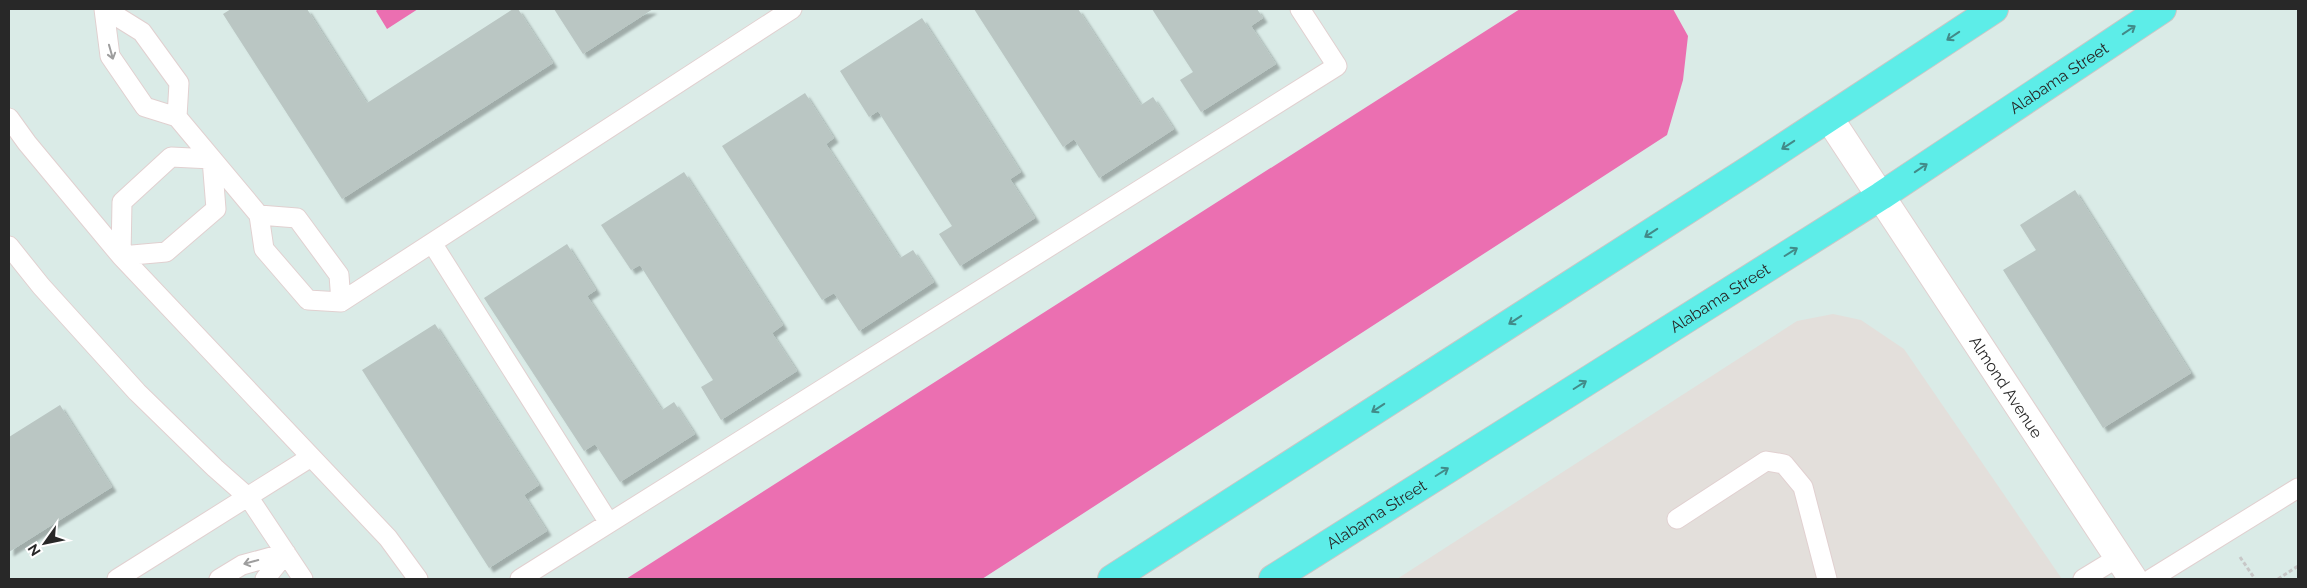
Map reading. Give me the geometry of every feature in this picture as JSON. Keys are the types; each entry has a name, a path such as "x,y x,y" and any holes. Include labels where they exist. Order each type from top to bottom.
{"main road":[{"path":"1112,579 1829,118 1994,9"},
{"name":"Alabama Street","path":"1273,579 1881,196 2162,9"}],"street":[{"name":"Almond Avenue","path":"1829,118 2133,579"}],"lane":[{"path":"105,9 142,32 179,83 177,118"},
{"path":"105,9 110,56 146,107 177,118 212,159 259,216 264,249 308,300 341,302 792,9"},
{"path":"520,579 1337,66 1300,9"},
{"path":"9,118 27,143 121,256 388,538 418,579"},
{"path":"121,256 122,202 171,157 212,159"},
{"path":"121,256 166,252 216,209 212,159"},
{"path":"259,216 297,218 339,275 341,302"},
{"path":"432,243 609,523"},
{"path":"9,246 41,286 137,392 215,468 249,498 303,579"},
{"path":"117,579 249,498 311,457"},
{"path":"1677,519 1766,460 1784,464 1803,487 1827,579"},
{"path":"2151,579 2298,488"},
{"path":"219,579 242,565 286,553"},
{"path":"265,579 286,553"},
{"path":"2083,579 2119,557"}],"path":[{"path":"2232,560 2239,555 2255,579"},
{"path":"2278,579 2298,566"}],"shaded area":[{"path":"378,9 418,9 387,29 376,11"},
{"path":"1520,9 1673,9 1688,36 1683,80 1667,135 982,579 626,579"},
{"path":"1833,314 1861,320 1904,349 2062,579 1397,579 1797,321"}],"building":[{"path":"231,9 307,9 367,103 513,9 518,9 553,63 342,199 223,14"},
{"path":"554,9 653,9 583,54"},
{"path":"974,9 1078,9 1141,105 1153,97 1174,129 1099,178 1074,139 1063,147"},
{"path":"1152,9 1257,9 1263,18 1251,26 1276,64 1201,112 1180,80 1193,72"},
{"path":"922,18 1021,172 1010,179 1035,218 960,266 939,234 952,226 878,111 869,117 840,71"},
{"path":"805,93 834,138 826,144 900,258 913,250 934,282 859,331 834,293 822,300 722,146"},
{"path":"684,172 783,325 772,333 797,371 721,420 701,387 713,380 640,265 631,270 601,225"},
{"path":"2075,190 2191,373 2103,428 2003,270 2036,250 2020,225"},
{"path":"567,244 596,290 587,296 662,410 674,402 695,434 620,482 595,444 584,451 484,298"},
{"path":"435,324 539,485 524,495 547,531 489,568 362,370"},
{"path":"60,405 112,487 9,552 9,437"}]}
